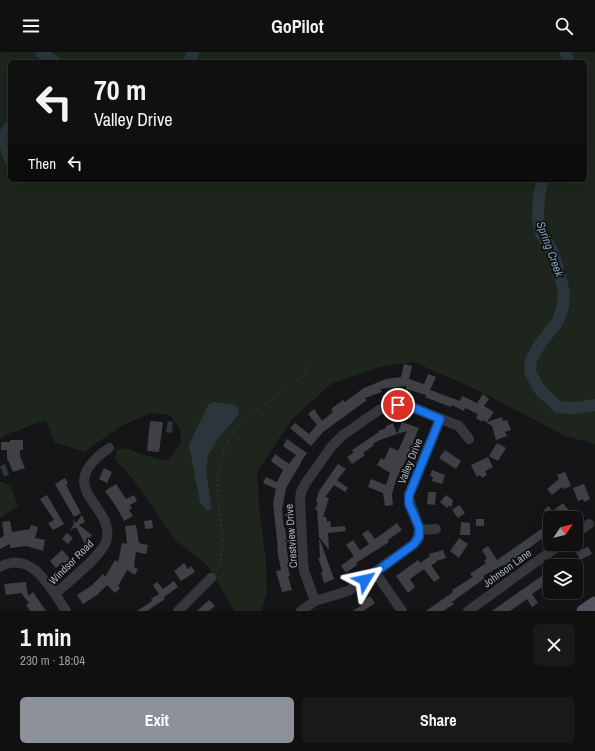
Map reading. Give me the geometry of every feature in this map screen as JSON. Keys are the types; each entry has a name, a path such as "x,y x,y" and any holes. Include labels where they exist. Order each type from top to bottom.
{"main road":[{"path":"583,611 595,603"}],"street":[{"name":"Crestview Drive","path":"315,601 304,571 300,499 305,484 336,441 379,410 388,406 407,405 459,426 469,439"},
{"name":"Valley Drive","path":"419,530 409,504 409,495 440,419"},
{"name":"Windsor Road","path":"66,611 54,594 100,552 106,542 107,528 86,492 85,475 91,462 109,448"},
{"path":"583,528 589,524"},
{"path":"301,611 315,601 348,591 414,544 419,537 419,530 436,529"},
{"name":"Johnson Lane","path":"468,611 551,551"},
{"path":"0,567 13,562 20,562 27,565 40,575 54,594"},
{"path":"374,572 402,611"},
{"path":"178,611 211,578"}],"path":[{"path":"211,578 222,559 223,548 218,481 223,452 234,430 245,417 269,402 306,373 306,363"}],"shaded area":[{"path":"0,52 595,52 595,444 565,436 473,388 414,362 379,367 331,384 292,419 257,472 260,516 266,561 267,592 261,611 235,611 208,566 176,541 135,482 115,459 117,450 126,448 140,454 167,461 181,443 180,429 170,415 151,413 121,426 84,452 54,442 46,420 5,435 0,440"},
{"path":"214,402 235,405 239,408 238,415 218,439 208,455 206,471 211,509 207,511 200,502 189,445 208,405"},
{"path":"168,421 173,422 172,433 166,432"},
{"path":"5,464 9,474 4,477 0,466"},
{"path":"0,481 11,486 18,506 0,518"}],"building":[{"path":"404,364 412,366 409,379 424,384 428,374 436,377 430,390 460,401 462,396 477,403 483,394 489,399 484,406 494,412 487,422 502,417 503,421 507,420 511,430 505,432 507,436 496,440 492,426 483,420 482,422 476,418 478,414 465,408 464,411 452,405 451,407 440,403 425,397 426,395 406,389 406,386 380,389 382,392 365,398 367,400 323,432 311,446 290,428 295,423 309,434 317,425 308,414 314,409 322,421 333,412 331,409 343,400 345,402 364,388 386,379 401,377"},
{"path":"150,421 163,422 159,452 147,451"},
{"path":"402,422 419,428 413,442 415,443 397,477 392,494 393,505 385,506 383,493 368,487 371,479 386,485 390,473 377,465 381,458 384,460 390,447 398,451 407,431 397,434"},
{"path":"393,423 397,434 377,441 363,453 365,455 352,464 347,457 354,452 352,450 379,432 378,431"},
{"path":"287,439 307,453 286,488 282,509 289,564 287,564 290,576 288,576 292,590 282,592 276,571 281,570 277,549 273,503 276,489 263,483 266,477 277,482 283,470 271,461 275,454 289,464 296,455 283,446"},
{"path":"10,440 23,440 23,450 20,450 20,456 25,468 13,472 7,458 7,450 1,450 1,442 10,442"},
{"path":"497,443 506,448 498,461 489,456"},
{"path":"445,450 461,461 456,469 439,458"},
{"path":"488,457 493,467 485,471 487,475 482,478 480,475 477,477 471,465"},
{"path":"338,464 346,469 337,480 348,488 345,492 334,485 325,497 329,498 323,517 326,517 327,522 330,521 331,527 345,526 346,531 328,533 329,550 319,537 317,510 315,510 318,502 316,502 319,491"},
{"path":"104,468 112,472 107,483 99,479"},
{"path":"432,470 445,475 442,484 432,481 433,477 430,476"},
{"path":"565,472 571,486 564,489 562,487 552,495 547,489 559,479 557,475"},
{"path":"65,478 68,484 66,485 81,513 74,517 55,484"},
{"path":"116,484 126,499 134,495 137,501 130,505 132,508 129,510 133,516 124,521 105,491"},
{"path":"584,484 590,499 584,502 583,499 578,501 573,488"},
{"path":"428,492 436,492 435,505 427,504"},
{"path":"47,495 64,524 53,530 48,523 54,520 40,499"},
{"path":"446,495 453,500 451,508 449,505 447,508 440,502"},
{"path":"563,503 569,511 557,511 555,509"},
{"path":"459,505 465,513 458,518 452,510"},
{"path":"549,506 552,511 545,511"},
{"path":"82,515 85,522 79,525 92,535 85,544 76,527 70,530 74,524 73,520 76,523"},
{"path":"476,519 484,519 484,526 476,526"},
{"path":"152,520 153,528 145,529 144,521"},
{"path":"10,521 12,532 30,529 31,525 38,527 35,538 45,540 43,551 27,546 10,548 10,544 0,549 0,538 4,536 2,522"},
{"path":"461,522 470,523 470,535 460,535"},
{"path":"397,523 402,530 388,540 389,542 356,563 357,565 346,573 341,566 354,556 346,545 353,540 360,550 369,544 362,534 368,530 375,539"},
{"path":"136,525 139,543 148,545 146,554 136,552 134,567 138,569 135,575 127,570 118,586 120,588 115,593 107,585 97,595 83,604 77,595 91,586 103,574 105,577 115,560 118,562 122,543 127,544 125,526"},
{"path":"543,528 543,538 504,566 503,565 483,576 485,578 452,602 454,604 443,611 426,611 453,592 452,590 473,577 470,574 486,563 484,561 487,558 482,550 488,546 497,560"},
{"path":"67,533 73,538 68,544 62,539"},
{"path":"459,538 468,544 459,558 450,551"},
{"path":"319,540 334,579 324,583 321,572 323,571 318,558 320,558"},
{"path":"588,547 592,554 580,559 576,552 583,551 583,549"},
{"path":"62,550 70,559 65,564 63,562 56,568 50,561"},
{"path":"443,550 446,558 436,561 436,563 431,565 440,578 434,582 424,569 410,579 415,587 408,593 396,576 418,560 420,563 430,556 429,554"},
{"path":"184,563 188,569 191,566 195,572 181,581 174,571"},
{"path":"543,575 543,588 542,587 532,594 538,603 532,607 527,599 510,611 492,611"},
{"path":"174,581 178,587 164,597 165,599 147,611 137,611 152,601 151,599 159,594 153,585 157,582 163,589"},
{"path":"26,582 28,596 33,592 46,611 30,611 26,605 29,603 21,593 6,595 4,584"},
{"path":"370,596 375,603 363,611 353,611 362,605 360,603"},
{"path":"209,600 215,606 209,611 197,611"}],"waterway":[{"name":"Spring Creek","path":"41,52 52,60"},
{"name":"Spring Creek","path":"190,60 193,52"},
{"name":"Spring Creek","path":"566,52 568,60"},
{"name":"Spring Creek","path":"8,129 5,134 8,153"},
{"name":"Spring Creek","path":"542,182 539,194 538,218 541,234 551,248 564,292 563,306 558,321 540,344 531,360 530,372 539,389 558,407 575,408 595,405"}],"route":[{"path":"365,580 414,544 419,537 419,527 409,504 409,495 440,419 407,405 398,405"}]}
